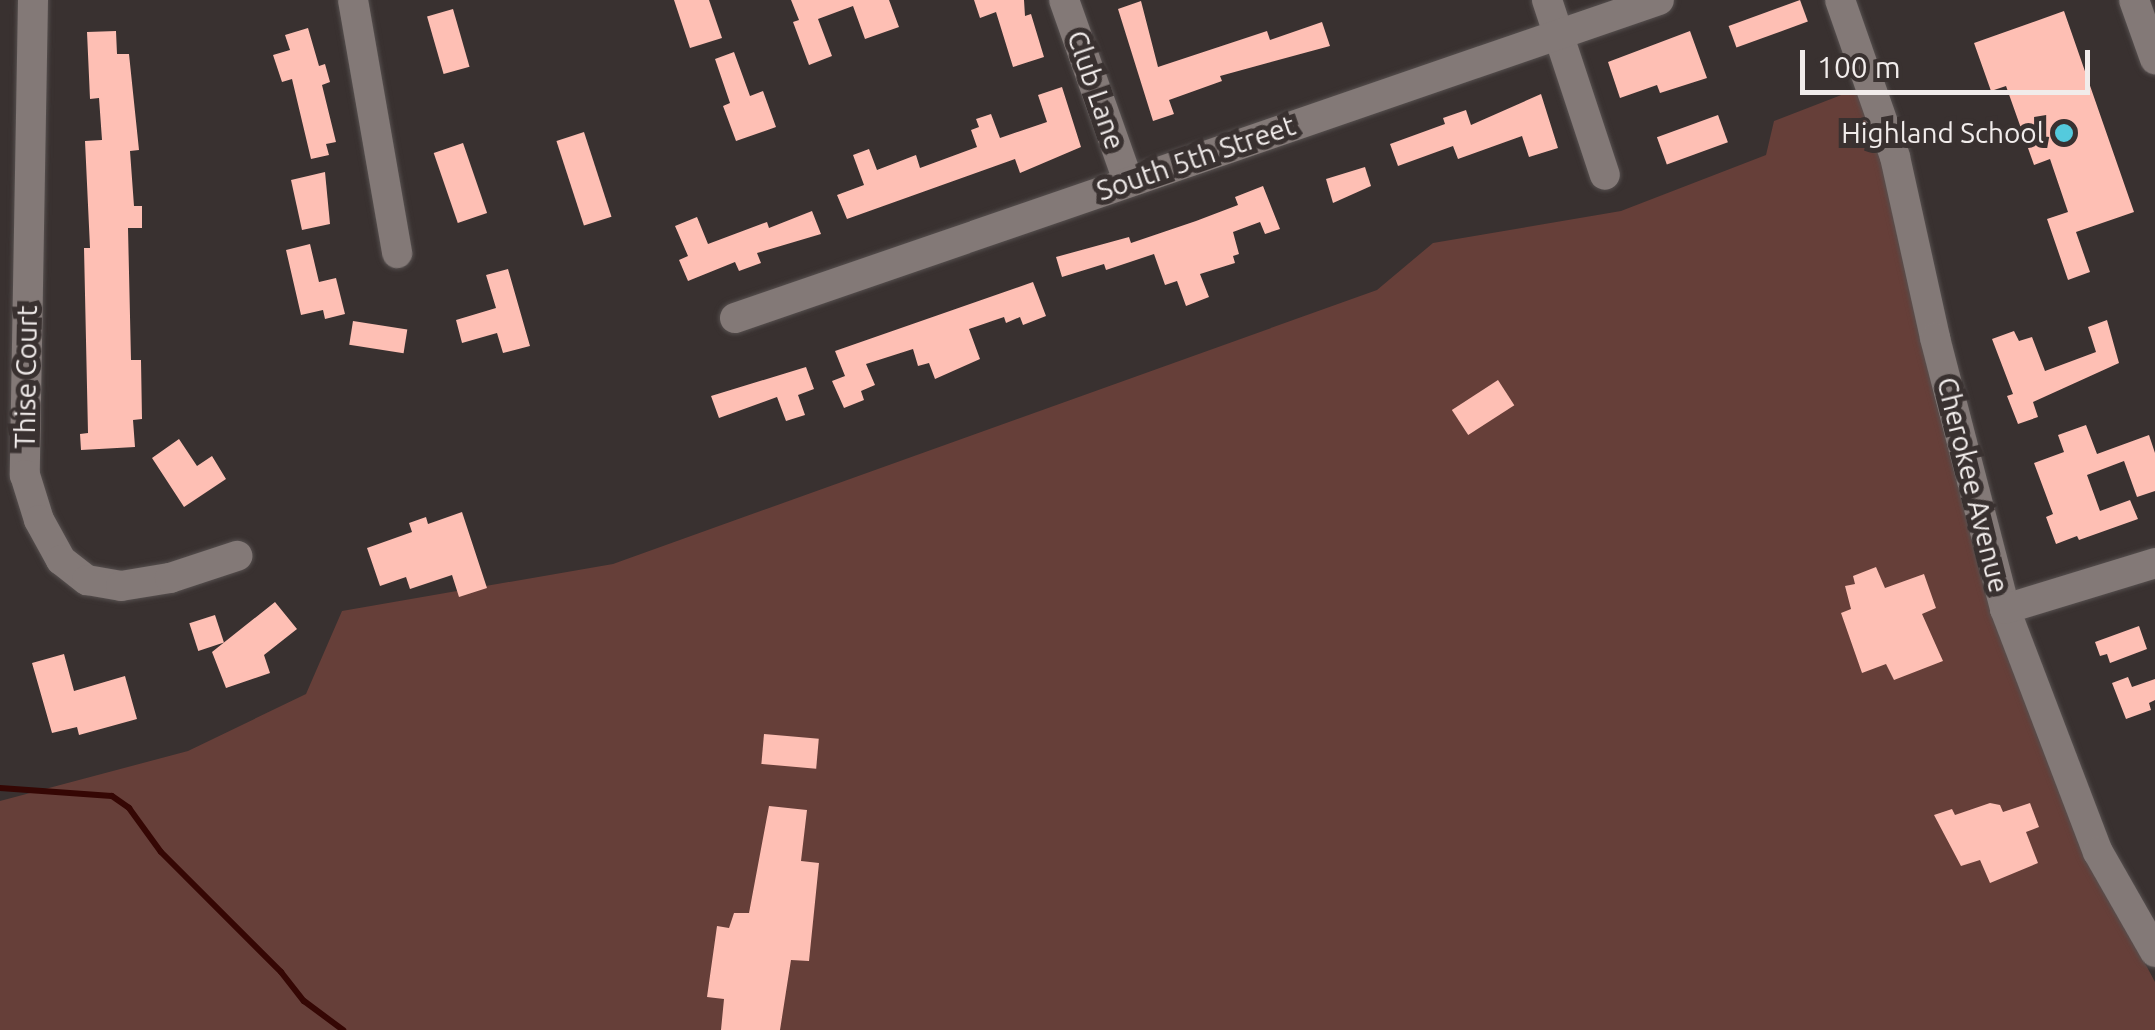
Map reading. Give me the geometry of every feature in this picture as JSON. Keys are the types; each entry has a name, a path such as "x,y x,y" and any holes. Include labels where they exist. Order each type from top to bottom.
{"street":[{"name":"Thise Court","path":"32,0 26,475 40,520 61,560 87,580 121,586 170,578 237,556"},
{"path":"353,0 397,253"},
{"name":"Club Lane","path":"1064,0 1128,181"},
{"path":"1548,0 1606,175"},
{"name":"South 5th Street","path":"735,318 1659,0"},
{"name":"Cherokee Avenue","path":"1840,0 1895,158 1935,338 2005,610 2098,852 2155,952"},
{"path":"2134,0 2155,59"},
{"path":"2005,610 2155,563"}],"shaded area":[{"path":"1862,87 2037,736 2091,862 2155,982 2155,1030 0,1030 0,801 188,751 306,694 342,611 613,564 1377,290 1433,243 1621,211 1766,155 1774,121"}],"building":[{"path":"674,0 709,0 722,38 690,48"},
{"path":"791,0 889,0 899,27 865,39 853,6 818,19 832,56 809,65 793,22 799,20"},
{"path":"974,0 1024,0 1025,16 1031,14 1044,57 1013,67 996,12 980,18"},
{"path":"1800,0 1808,22 1736,48 1729,26"},
{"path":"1141,1 1158,67 1267,31 1270,40 1322,22 1330,46 1220,76 1222,81 1169,100 1174,114 1153,121 1118,9"},
{"path":"453,9 470,67 444,74 427,16"},
{"name":"Highland School","path":"2064,11 2134,212 2076,232 2090,272 2068,280 2047,219 2068,212 2050,159 2034,165 2006,86 1991,91 1974,43"},
{"path":"308,28 319,66 325,64 330,82 322,85 336,142 326,144 329,155 311,159 292,79 282,82 273,55 290,50 285,35"},
{"path":"116,31 117,54 129,54 139,150 130,151 134,206 142,206 142,228 128,228 131,360 141,360 142,419 133,420 135,447 81,450 80,434 88,433 84,248 90,248 85,141 102,140 99,98 90,99 87,32"},
{"path":"1690,31 1707,78 1660,93 1657,85 1620,98 1608,62"},
{"path":"734,52 750,96 763,91 776,127 736,141 723,106 730,103 715,59"},
{"path":"1062,87 1081,147 1020,173 1015,159 847,219 837,195 864,185 853,155 869,149 877,170 916,155 920,168 977,147 971,130 979,127 976,119 991,114 1000,138 1047,122 1038,95"},
{"path":"1541,94 1558,148 1529,157 1522,136 1458,159 1453,146 1398,166 1390,144 1445,124 1443,118 1466,110 1471,125"},
{"path":"1718,115 1728,142 1667,164 1657,137"},
{"path":"584,132 612,217 584,226 556,141"},
{"path":"463,143 487,213 458,223 434,153"},
{"path":"1365,167 1371,186 1333,203 1326,179"},
{"path":"325,172 330,224 302,230 291,180"},
{"path":"1263,186 1280,229 1265,234 1260,222 1233,232 1239,254 1233,256 1235,263 1200,274 1209,297 1186,306 1177,281 1165,285 1154,254 1106,270 1104,264 1062,277 1056,257 1129,237 1131,243 1196,221 1238,205 1235,197"},
{"path":"812,211 821,234 757,253 761,263 739,271 735,262 688,281 679,260 688,256 675,226 697,217 708,244 767,222 769,228"},
{"path":"310,244 319,282 336,278 345,314 325,319 323,310 301,315 286,250"},
{"path":"508,269 530,346 503,353 497,333 462,343 456,320 496,308 486,275"},
{"path":"1033,282 1046,316 1023,325 1020,317 1006,323 1004,317 969,329 980,359 935,379 929,363 918,366 913,349 866,364 875,385 861,391 864,400 844,408 832,381 845,376 835,351"},
{"path":"2107,320 2119,363 2033,402 2038,417 2018,424 2007,396 2013,394 1992,339 2014,331 2019,341 2032,337 2045,371 2096,352 2088,327"},
{"path":"353,321 407,330 404,353 349,345"},
{"path":"806,367 814,389 798,395 805,415 786,421 777,397 719,418 711,396"},
{"path":"1498,380 1514,405 1468,435 1452,410"},
{"path":"2086,425 2097,454 2149,435 2155,453 2155,491 2137,497 2124,461 2087,475 2100,511 2130,500 2138,519 2056,544 2046,517 2053,514 2034,463 2064,452 2058,435"},
{"path":"179,439 197,466 212,456 226,479 184,507 152,458"},
{"path":"462,512 487,588 459,597 452,575 410,589 406,577 380,586 367,548 412,532 409,523 426,517 428,524"},
{"path":"1876,567 1885,588 1924,574 1936,608 1922,614 1943,661 1894,680 1886,664 1862,673 1841,613 1851,609 1845,586 1855,584 1853,576"},
{"path":"275,602 297,629 264,655 270,673 226,688 212,652"},
{"path":"215,615 224,643 198,651 189,623"},
{"path":"2139,626 2147,649 2110,663 2107,654 2100,656 2095,642"},
{"path":"64,654 74,691 125,676 137,719 79,735 77,727 52,733 32,663"},
{"path":"2128,677 2132,687 2155,679 2155,700 2149,703 2151,710 2126,719 2112,683"},
{"path":"764,734 819,739 816,769 761,764"},
{"path":"1990,803 2000,805 2003,812 2030,803 2039,827 2026,832 2038,863 1990,883 1980,860 1961,866 1934,815 1952,809 1955,815"},
{"path":"769,806 807,810 801,861 819,863 809,961 791,960 780,1030 721,1030 724,999 707,997 717,926 729,928 734,913 749,913"}],"waterway":[{"path":"0,788 112,796 129,808 161,852 281,972 304,1001 343,1030"}],"place":[{"name":"Highland School","path":"2064,133"}]}
